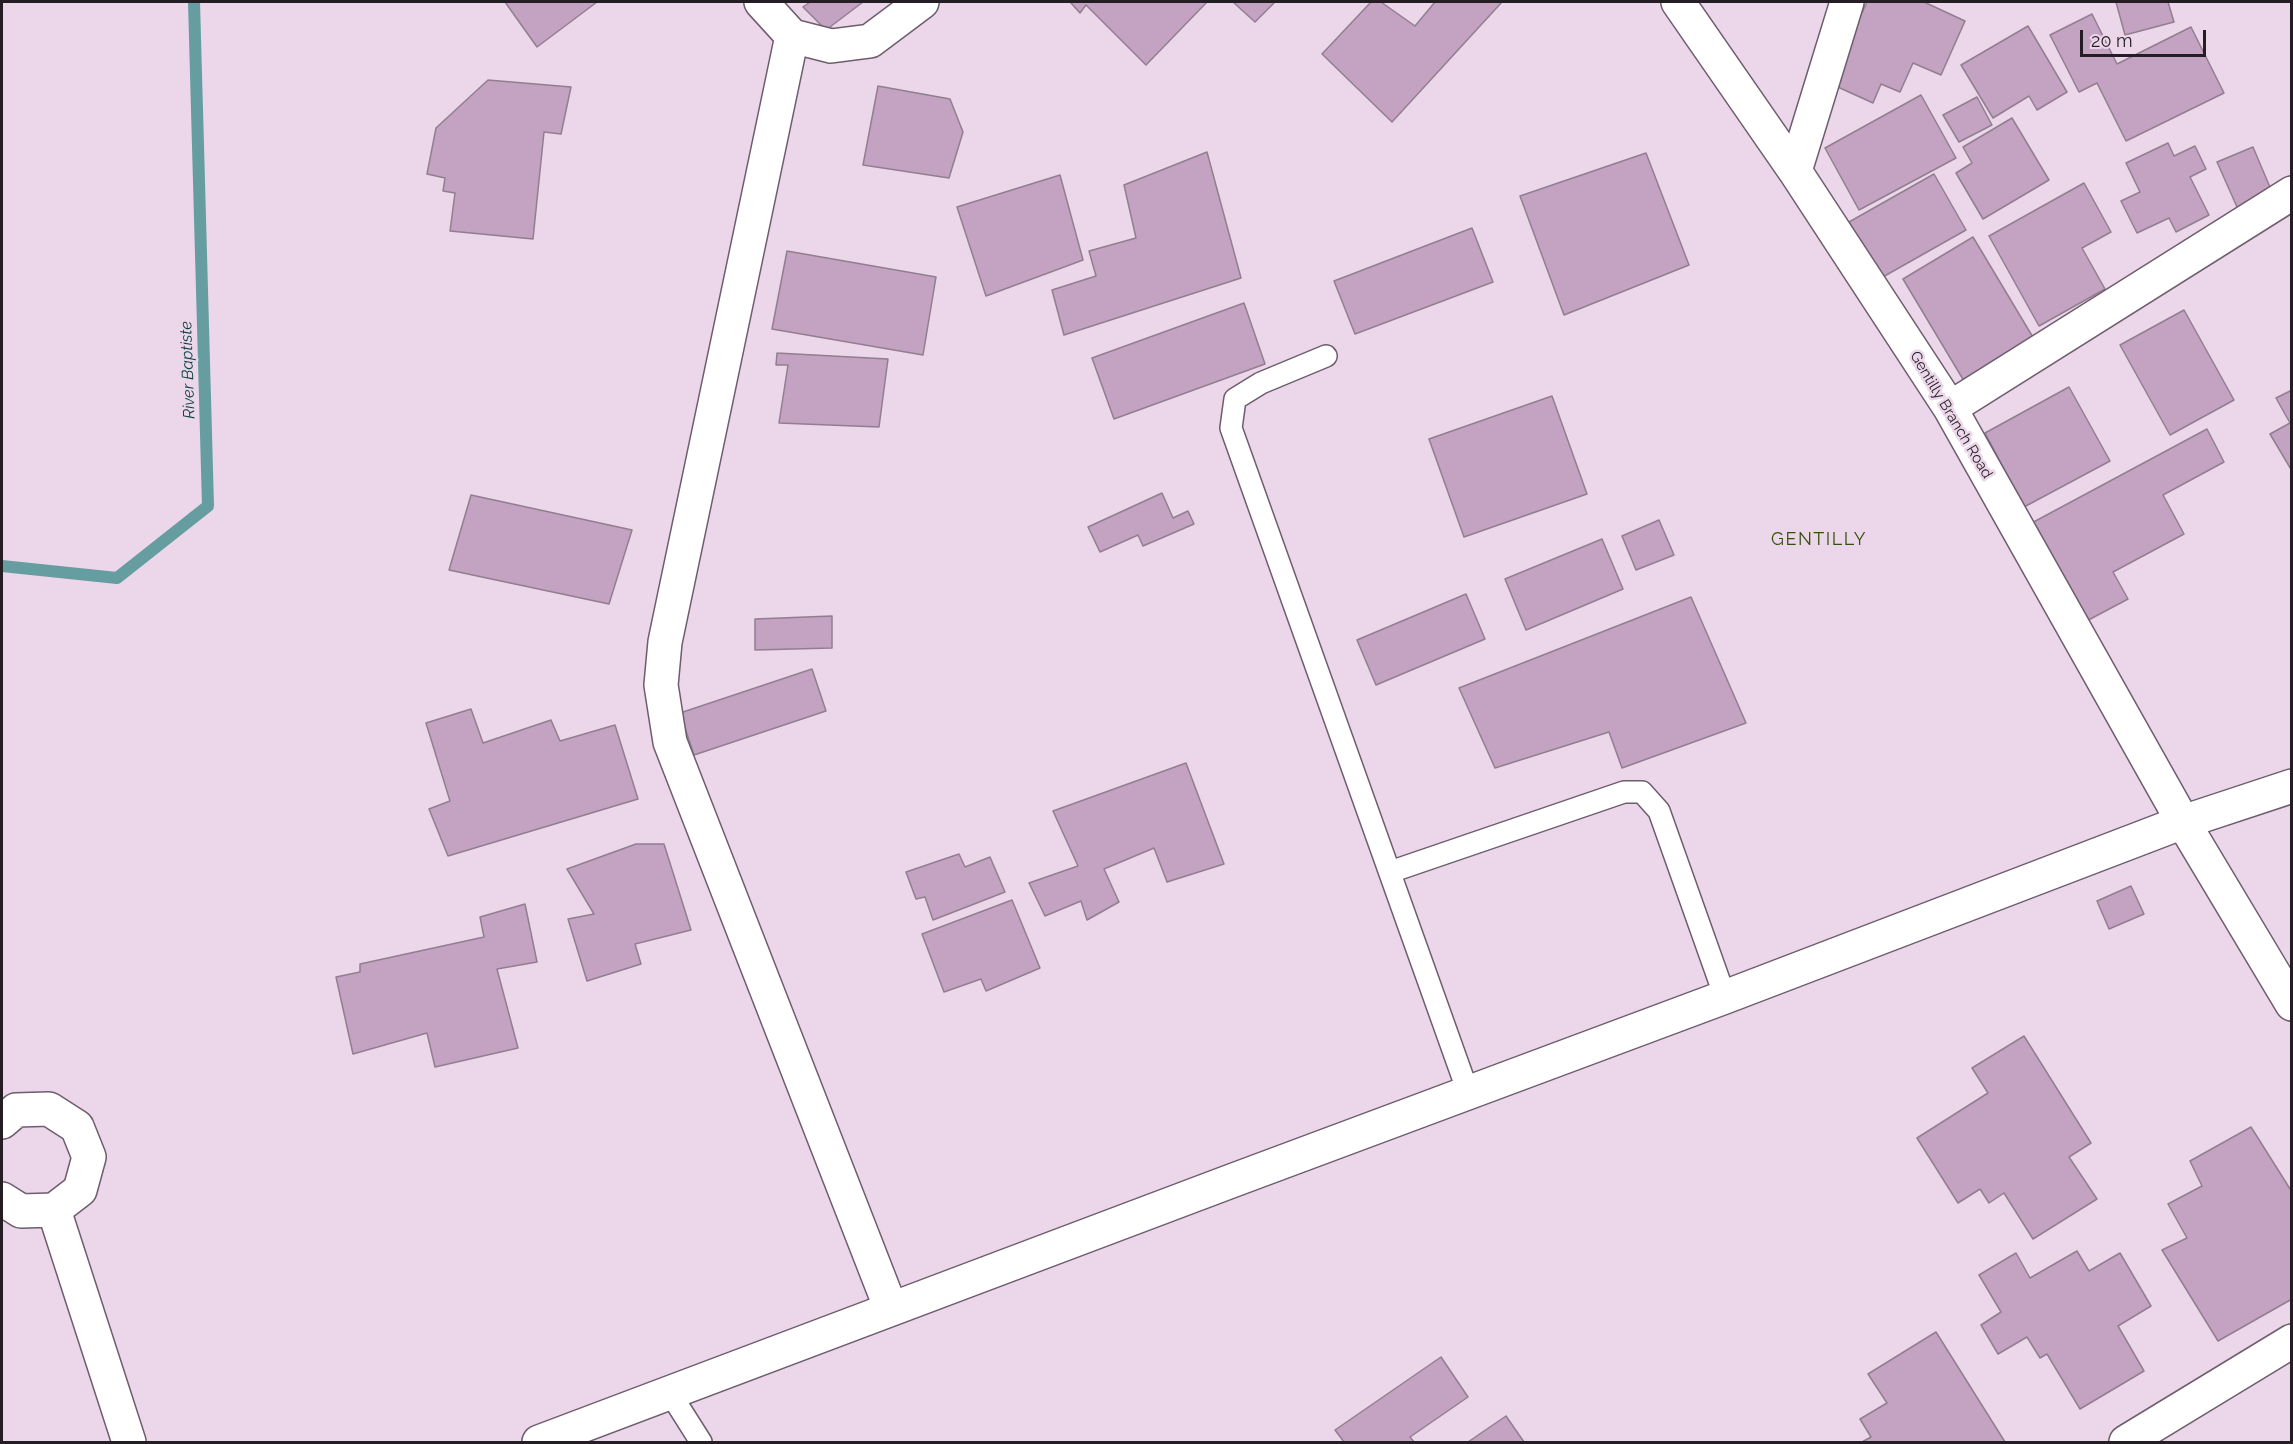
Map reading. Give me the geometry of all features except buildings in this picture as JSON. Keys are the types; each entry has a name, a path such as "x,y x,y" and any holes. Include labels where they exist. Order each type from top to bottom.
{"street":[{"path":"761,2 792,36 831,46 870,41 922,2"},
{"name":"Gentilly Branch Road","path":"1678,2 1795,171 1950,408 2183,822 2292,1005"},
{"path":"1795,171 1847,2"},
{"path":"792,36 665,642 661,685 670,742 891,1309"},
{"path":"1950,408 2292,193"},
{"path":"539,1443 1725,997 2183,822 2292,786"},
{"path":"2,1122 16,1110 49,1109 77,1127 89,1157 80,1190 54,1210 21,1211 2,1199"},
{"path":"54,1210 129,1443"},
{"path":"2126,1443 2292,1341"}],"lane":[{"path":"1326,356 1261,383 1235,399 1231,428 1468,1092"},
{"path":"1390,872 1624,792 1642,792 1659,811 1725,997"},
{"path":"670,1393 701,1443"}],"waterway":[{"name":"River Baptiste","path":"2,566 117,578 208,506 194,2"}],"district":[{"name":"GENTILLY","path":"1819,540"}]}
